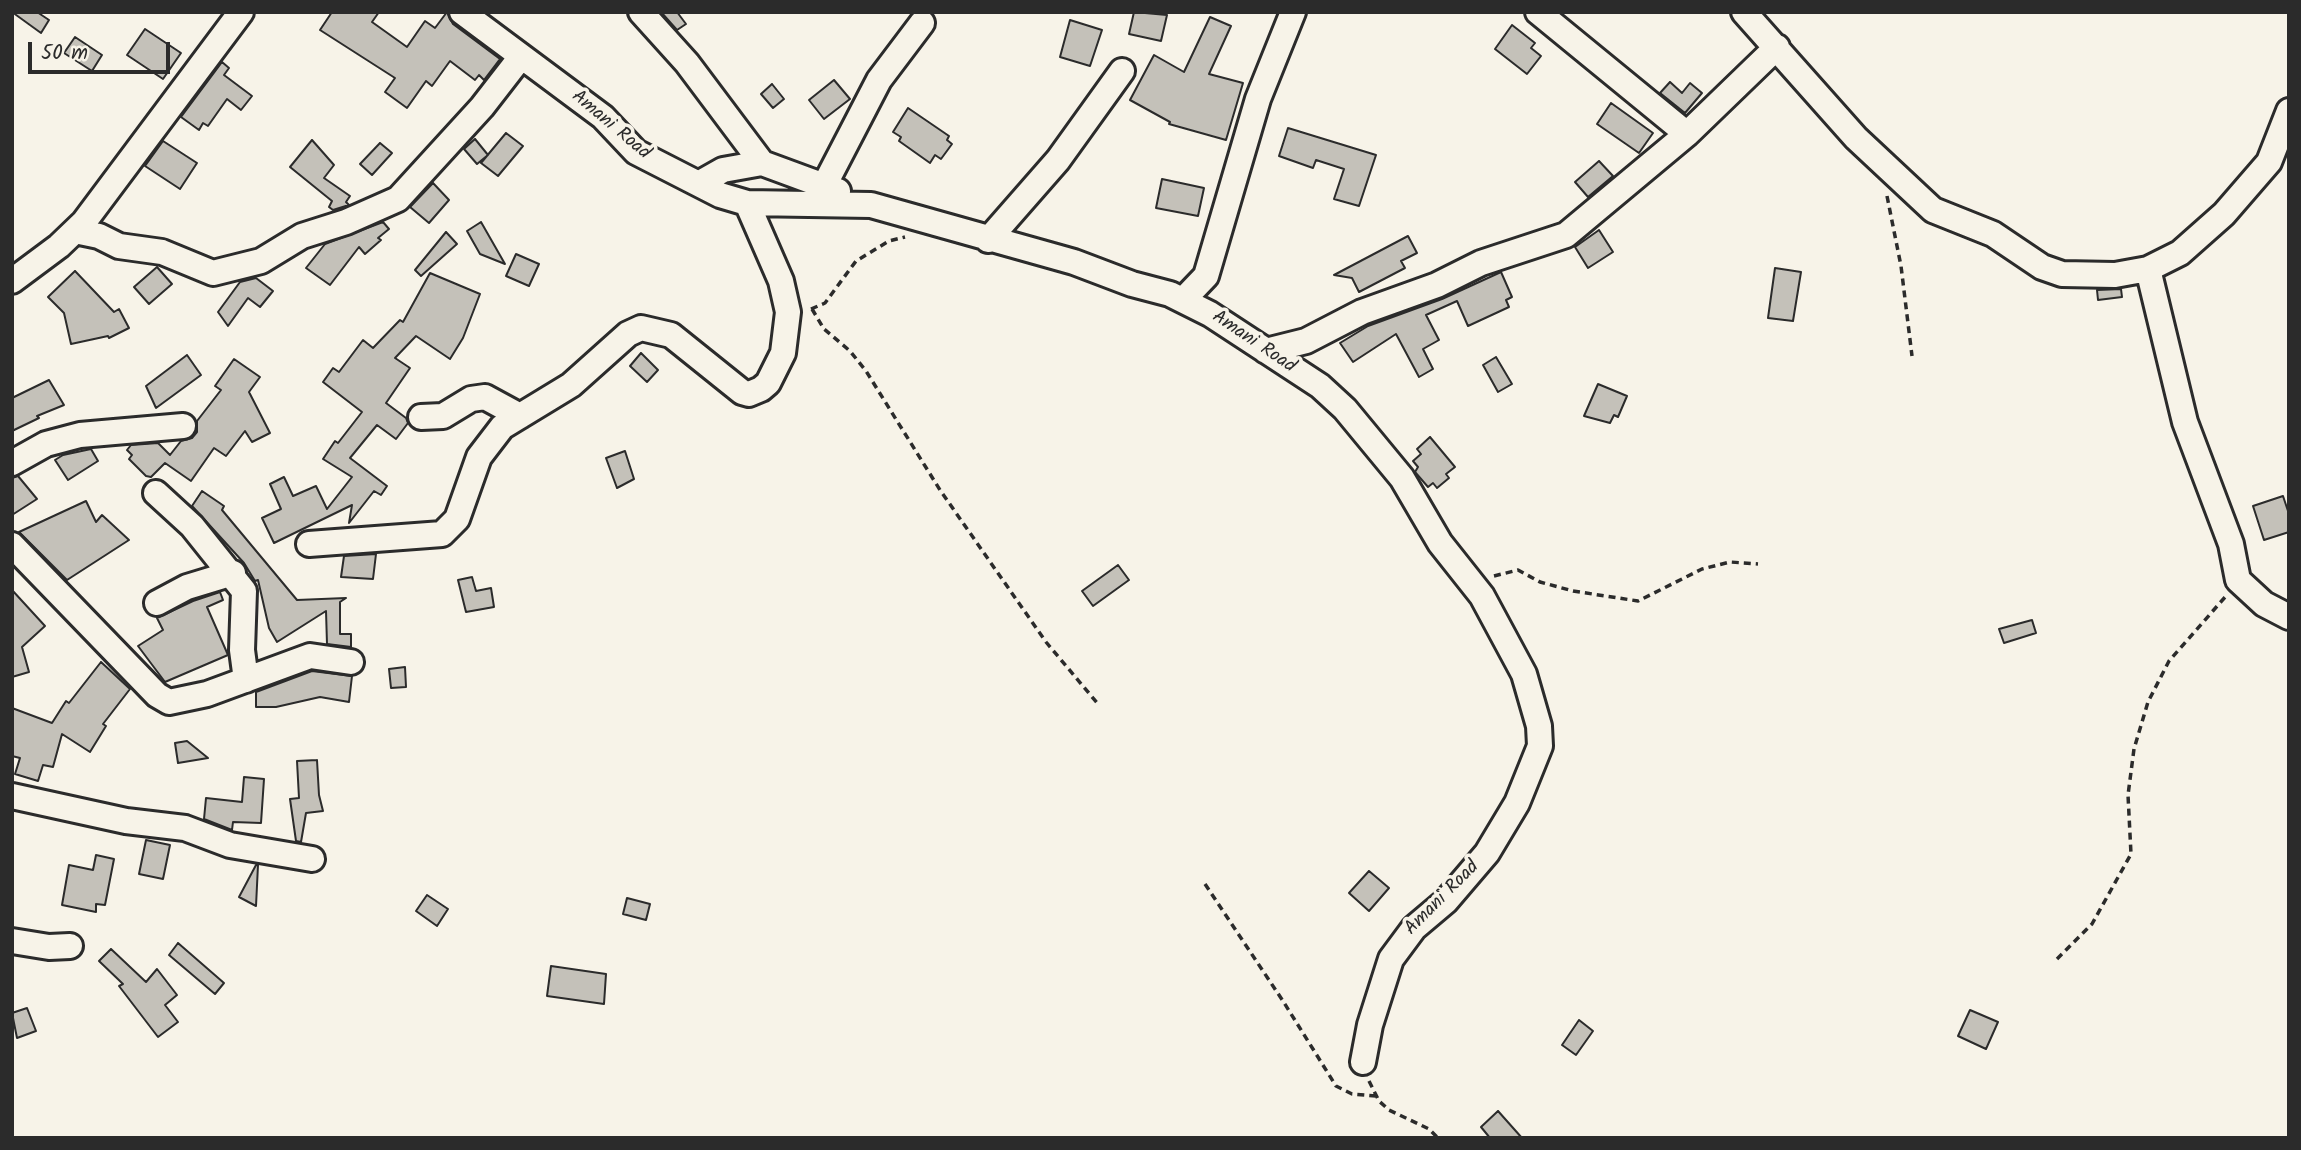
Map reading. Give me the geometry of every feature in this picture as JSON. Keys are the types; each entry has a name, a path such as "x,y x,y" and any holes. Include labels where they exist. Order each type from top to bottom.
{"street":[{"path":"12,281 75,231 241,12"},
{"name":"Amani Road","path":"462,12 492,33 520,58 603,117 636,152 720,195 747,203 871,205 1074,262 1132,284 1184,299 1320,386 1345,409 1402,478 1440,543 1482,596 1524,674 1539,726 1540,746 1517,803 1494,844 1471,875 1408,934 1391,959 1370,1025 1363,1062"},
{"path":"641,12 687,62 762,163"},
{"path":"1184,299 1206,276 1254,111 1293,12"},
{"path":"1538,12 1687,134"},
{"path":"1745,12 1814,92 1885,166 1933,209 1993,234 2042,267 2077,275 2115,275 2148,270 2180,253 2224,214 2269,162 2289,111"},
{"path":"824,186 879,80 922,23"},
{"path":"1266,351 1306,341 1362,312 1437,285 1481,263 1566,235 1687,134 1777,47"},
{"path":"75,231 99,236 119,246 162,252 213,273 261,261 302,236 346,222 398,199 482,107 520,58"},
{"path":"988,240 1058,160 1122,71"},
{"path":"700,183 723,170 762,163 871,205"},
{"path":"309,544 442,534 457,519 479,457 502,427 571,385 628,334 641,327 671,335 735,387 749,394 768,383 783,353 788,332 788,312 781,281 747,203"},
{"path":"2148,270 2185,422 2231,544 2238,580 2264,604 2289,617"},
{"path":"421,417 443,415 471,399 485,397 520,416"},
{"path":"12,463 46,444 80,435 183,426"},
{"path":"156,493 192,526 233,573 246,599 242,626 246,680"},
{"path":"12,545 162,700 183,702 310,656 329,656 351,662"},
{"path":"157,603 187,587 233,573"},
{"path":"12,796 126,821 185,828 230,845 312,859"},
{"path":"12,940 48,947 70,946"}],"path":[{"path":"1885,166 1889,217 1901,267 1912,356"},
{"path":"788,332 800,317 825,303 856,261 889,241 910,236"},
{"path":"812,309 824,329 850,351 866,370 940,490 1046,642 1098,704"},
{"path":"1472,584 1518,570 1540,582 1573,591 1638,601 1686,580 1702,569 1730,562 1758,564"},
{"path":"2057,959 2092,924 2131,854 2128,795 2134,749 2148,702 2169,662 2238,580"},
{"path":"1205,884 1283,1000 1336,1086 1352,1094 1376,1096"},
{"path":"1363,1062 1376,1096 1389,1110 1429,1129 1438,1138"}],"building":[{"path":"12,12 37,12 49,20 41,33"},
{"path":"332,12 379,12 372,22 407,47 425,21 435,28 447,12 453,24 500,59 484,80 479,75 475,80 450,61 432,86 426,81 407,108 385,92 395,78 320,30"},
{"path":"661,12 677,12 686,24 677,30"},
{"path":"1134,12 1167,15 1161,41 1129,34"},
{"path":"1210,17 1231,26 1209,74 1243,83 1226,140 1169,124 1170,122 1130,100 1154,55 1184,72"},
{"path":"1070,20 1102,30 1090,66 1060,57"},
{"path":"1512,25 1535,43 1531,48 1541,56 1527,74 1495,49"},
{"path":"145,29 181,53 163,79 127,55"},
{"path":"75,37 102,55 92,71 64,53"},
{"path":"222,62 229,68 224,75 252,96 241,110 227,99 208,126 203,123 199,130 181,117"},
{"path":"834,80 850,99 824,119 809,100"},
{"path":"1670,82 1682,93 1690,83 1702,93 1685,113 1660,93"},
{"path":"772,84 784,99 773,108 761,94"},
{"path":"1611,103 1653,133 1639,153 1597,124"},
{"path":"908,108 949,136 947,140 952,144 941,159 935,155 930,163 899,141 901,137 893,132"},
{"path":"1288,128 1376,155 1359,206 1334,199 1344,169 1316,160 1313,168 1279,156"},
{"path":"506,133 523,146 498,176 481,163"},
{"path":"475,139 488,155 477,164 464,149"},
{"path":"312,140 334,165 324,178 350,196 346,202 349,205 333,210 329,207 332,201 290,167"},
{"path":"163,141 197,163 180,189 145,166"},
{"path":"380,143 392,153 372,175 360,164"},
{"path":"1599,161 1613,176 1588,197 1575,182"},
{"path":"1162,179 1204,188 1198,216 1156,208"},
{"path":"433,183 449,200 429,223 410,207"},
{"path":"383,222 389,229 378,238 381,240 365,254 359,247 330,285 306,268 325,244"},
{"path":"481,222 505,264 480,254 467,231"},
{"path":"1599,230 1613,252 1588,268 1575,247"},
{"path":"446,232 457,244 421,276 415,270"},
{"path":"1408,236 1417,253 1401,261 1405,268 1359,292 1352,278 1334,275"},
{"path":"516,254 539,264 529,286 506,276"},
{"path":"157,267 172,284 149,304 134,287"},
{"path":"1775,268 1801,272 1793,321 1768,318"},
{"path":"75,271 114,312 119,309 129,328 109,338 108,336 71,344 64,313 48,297"},
{"path":"1501,272 1512,297 1506,300 1509,307 1468,326 1457,301 1426,315 1439,340 1423,349 1433,369 1419,377 1396,334 1353,362 1340,343 1368,326 1442,299"},
{"path":"430,273 480,294 463,338 450,359 416,336 395,358 410,368 386,403 406,418 408,423 396,439 377,425 350,458 387,486 381,495 374,491 349,523 352,505 274,543 262,518 281,509 270,484 284,477 293,496 316,486 327,509 352,477 323,459 335,441 338,443 362,412 323,382 333,368 339,372 363,340 373,348 400,320 403,322"},
{"path":"256,278 273,291 260,307 248,298 228,326 218,312 240,282"},
{"path":"2121,289 2122,297 2098,300 2097,290"},
{"path":"641,353 658,370 647,382 630,366"},
{"path":"187,355 201,375 156,408 146,386"},
{"path":"1496,357 1512,384 1498,392 1483,365"},
{"path":"234,359 260,377 249,392 270,433 252,442 245,431 226,456 214,448 191,481 165,463 151,477 146,476 129,459 132,455 127,450 131,445 158,443 170,455 181,441 192,438 197,432 197,421 221,390 215,386"},
{"path":"49,380 64,405 37,416 39,418 12,431 12,398"},
{"path":"1598,384 1627,396 1618,417 1614,415 1610,423 1584,416"},
{"path":"1430,437 1455,467 1446,474 1449,478 1437,488 1433,483 1428,487 1415,472 1418,467 1413,461 1421,454 1417,449"},
{"path":"91,449 98,461 68,480 55,460 63,455"},
{"path":"625,451 634,479 617,488 606,458"},
{"path":"18,476 37,499 12,515 12,478"},
{"path":"202,491 224,506 222,510 297,600 346,598 340,602 340,634 351,634 351,647 327,644 326,611 277,642 269,628 258,580 255,581 244,563 192,506"},
{"path":"2283,496 2289,514 2289,532 2264,540 2253,506"},
{"path":"86,501 96,522 102,515 129,540 67,580 19,532"},
{"path":"376,554 373,579 341,577 344,556"},
{"path":"1118,565 1129,580 1093,606 1082,591"},
{"path":"472,577 476,591 491,588 494,607 466,612 458,580"},
{"path":"12,590 45,626 22,647 29,672 12,677"},
{"path":"220,592 223,600 207,607 228,655 165,682 138,646 163,630 157,618"},
{"path":"2032,620 2036,633 2004,643 1999,629"},
{"path":"101,662 130,689 103,724 106,726 90,752 62,734 53,767 43,765 38,781 15,774 20,758 12,756 12,708 52,723 66,701 69,703"},
{"path":"405,667 406,687 391,688 389,669"},
{"path":"312,671 352,676 349,702 320,697 276,707 256,707 256,692"},
{"path":"187,741 208,758 178,763 175,743"},
{"path":"317,760 319,795 323,811 306,813 301,842 296,841 290,799 299,798 297,761"},
{"path":"244,777 264,779 261,823 233,822 232,830 204,819 206,798 242,802"},
{"path":"146,840 170,845 163,879 139,874"},
{"path":"96,855 114,859 105,905 96,904 96,912 62,905 69,865 93,870"},
{"path":"258,865 256,906 239,897"},
{"path":"1369,871 1389,888 1369,911 1349,893"},
{"path":"427,895 448,909 437,926 416,911"},
{"path":"627,898 650,904 646,920 623,914"},
{"path":"178,943 224,983 215,994 169,955"},
{"path":"111,949 146,982 157,969 177,995 165,1005 178,1022 158,1037 119,986 123,984 99,961"},
{"path":"551,966 606,974 604,1004 547,996"},
{"path":"27,1008 36,1031 17,1038 12,1013"},
{"path":"1970,1010 1998,1022 1986,1049 1958,1036"},
{"path":"1579,1020 1593,1031 1576,1055 1562,1045"},
{"path":"1498,1111 1522,1138 1490,1138 1481,1127"}]}
